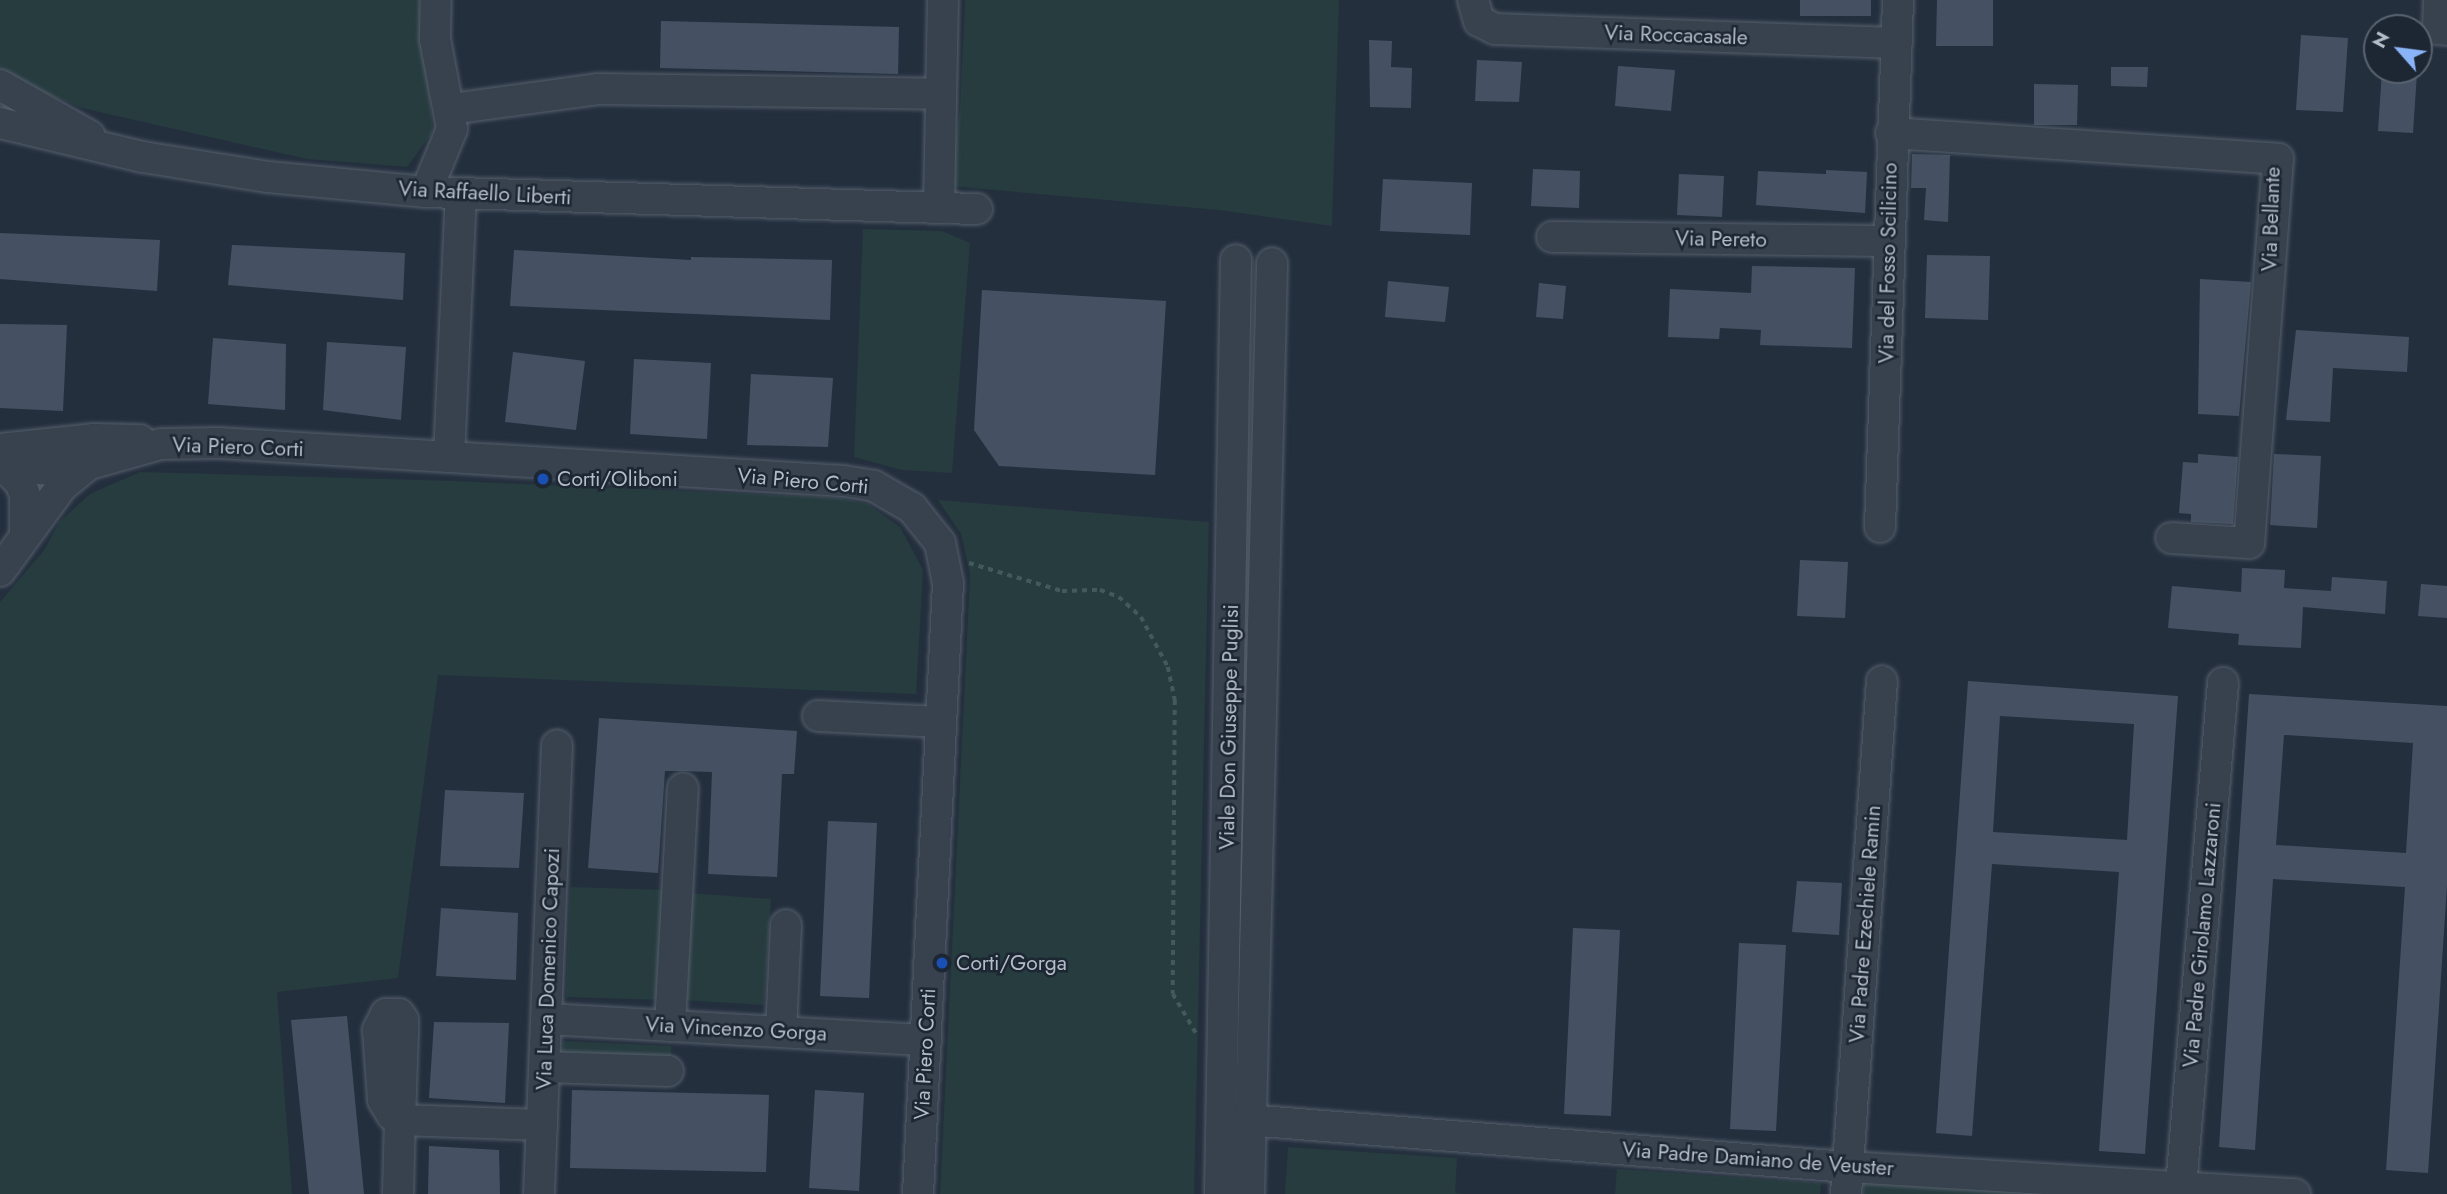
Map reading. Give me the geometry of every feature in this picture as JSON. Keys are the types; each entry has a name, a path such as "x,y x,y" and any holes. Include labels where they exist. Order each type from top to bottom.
{"street":[{"path":"426,192 447,150 451,109 435,39 436,0"},
{"path":"939,206 943,0"},
{"name":"Via Roccacasale","path":"1473,0 1479,21 1495,29 1897,43"},
{"name":"Via del Fosso Scilicino","path":"1880,527 1891,133 1898,0"},
{"path":"2439,0 2438,29 2447,30"},
{"path":"0,85 111,150"},
{"path":"451,109 598,89 941,94"},
{"name":"Via Raffaello Liberti","path":"0,123 111,150 268,177 426,192 977,209"},
{"name":"Via Bellante","path":"1891,133 2278,159 2249,543 2171,538"},
{"path":"449,457 461,195"},
{"name":"Via Pereto","path":"1552,237 1889,241"},
{"name":"Viale Don Giuseppe Puglisi","path":"1236,260 1223,1064 1249,1194"},
{"name":"Viale Don Giuseppe Puglisi","path":"1220,1194 1236,1119 1266,475 1272,263"},
{"name":"Via Piero Corti","path":"0,449 118,438 160,444 449,457 844,481 889,492 932,529 944,556 948,583 918,1194"},
{"name":"Via Piero Corti","path":"0,460 42,470 88,466 160,444"},
{"name":"Via Piero Corti","path":"0,460 20,482 25,495 28,521 23,542"},
{"path":"0,571 61,486 88,466"},
{"path":"1233,475 1266,475"},
{"name":"Via Padre Ezechiele Ramin","path":"1847,1180 1882,681"},
{"name":"Via Padre Girolamo Lazzaroni","path":"2181,1187 2223,683"},
{"path":"818,716 940,722"},
{"name":"Via Luca Domenico Capozi","path":"539,1194 557,745"},
{"path":"670,1026 683,788"},
{"path":"781,1031 786,925"},
{"name":"Via Vincenzo Gorga","path":"547,1019 926,1040"},
{"path":"545,1067 668,1071"},
{"path":"398,1194 400,1119 542,1125"},
{"name":"Via Padre Damiano de Veuster","path":"1236,1119 1847,1180 2181,1187 2295,1194"}],"path":[{"path":"964,561 1062,591 1100,590 1119,597 1141,617 1168,667 1175,700 1172,994 1184,1020 1223,1064"}],"green space":[{"path":"0,0 419,0 433,132 407,167 307,159 82,108 0,75"},
{"path":"965,0 1339,0 1332,226 1219,210 950,186 960,110"},
{"path":"863,229 942,231 970,243 952,473 901,470 854,457"},
{"path":"140,472 455,481 841,498 868,504 900,527 923,570 916,694 438,675 398,978 277,992 292,1194 0,1194 0,602 45,549 59,522 90,494"},
{"path":"938,500 1209,522 1194,1194 940,1194 970,574 961,534"},
{"path":"570,887 670,890 666,1000 566,997"},
{"path":"688,893 771,899 764,1005 682,1000"},
{"path":"563,1041 671,1046 671,1059 562,1054"},
{"path":"1288,1147 1457,1158 1455,1193 1464,1194 1285,1194"},
{"path":"1617,1169 1821,1183 1820,1194 1615,1194"},
{"path":"1864,1180 2098,1194 1863,1194"}],"building":[{"path":"1800,0 1871,0 1871,16 1800,16"},
{"path":"1937,0 1993,0 1993,46 1936,46"},
{"path":"661,21 899,27 898,74 660,68"},
{"path":"2301,35 2348,38 2343,112 2296,110"},
{"path":"1369,40 1392,41 1391,67 1412,68 1411,108 1370,107"},
{"path":"1477,60 1522,62 1519,102 1475,101"},
{"path":"1618,66 1675,70 1671,111 1615,106"},
{"path":"2111,67 2148,67 2147,87 2111,86"},
{"path":"2034,84 2078,85 2077,125 2034,125"},
{"path":"2381,84 2416,84 2413,133 2378,131"},
{"path":"1912,154 1950,155 1948,222 1924,220 1926,188 1911,188"},
{"path":"1533,169 1580,171 1579,208 1531,206"},
{"path":"1826,170 1867,172 1865,213 1756,205 1758,171 1826,174"},
{"path":"1679,174 1724,176 1722,217 1677,215"},
{"path":"1383,179 1472,183 1470,235 1380,231"},
{"path":"0,233 160,240 157,291 0,279"},
{"path":"232,245 405,253 403,300 228,285"},
{"path":"514,250 691,260 691,257 832,260 830,320 510,306"},
{"path":"1927,255 1990,256 1988,320 1925,318"},
{"path":"1752,266 1855,268 1852,348 1760,345 1761,330 1720,328 1719,339 1668,337 1670,289 1751,293"},
{"path":"2200,279 2251,282 2239,416 2198,414"},
{"path":"1388,281 1449,287 1445,322 1385,317"},
{"path":"1539,283 1566,286 1563,319 1536,317"},
{"path":"982,290 1166,301 1155,475 999,466 974,430"},
{"path":"0,324 67,325 63,411 0,408"},
{"path":"2296,330 2409,337 2407,372 2333,368 2330,422 2286,420"},
{"path":"213,338 286,344 285,410 208,404"},
{"path":"327,342 406,347 401,420 323,410"},
{"path":"513,352 585,361 576,430 505,422"},
{"path":"634,359 711,363 707,439 630,434"},
{"path":"751,374 833,378 828,447 747,445"},
{"path":"2198,454 2238,457 2233,524 2191,522 2191,514 2179,513 2183,462 2198,463"},
{"path":"2274,454 2321,456 2317,528 2270,525"},
{"path":"1800,560 1848,562 1845,618 1797,616"},
{"path":"2242,568 2285,570 2284,588 2331,591 2332,577 2387,581 2385,614 2303,607 2301,648 2238,645 2239,634 2168,628 2172,586 2241,592"},
{"path":"2421,584 2447,586 2447,618 2418,616"},
{"path":"1968,681 2178,696 2145,1154 2099,1151 2119,872 1992,864 1972,1136 1936,1133","holes":["2000,716 2134,724 2127,840 1993,832"]},
{"path":"2249,694 2447,706 2447,886 2428,1173 2386,1170 2405,887 2273,879 2255,1150 2219,1147","holes":["2284,735 2413,743 2406,853 2276,845"]},
{"path":"599,718 797,731 794,774 782,774 777,877 708,874 712,772 665,771 658,873 588,868"},
{"path":"445,790 524,793 519,868 440,866"},
{"path":"828,821 877,823 869,998 820,996"},
{"path":"1797,881 1842,883 1839,935 1792,932"},
{"path":"441,908 518,913 516,980 436,976"},
{"path":"1573,928 1620,930 1611,1116 1564,1114"},
{"path":"1739,943 1786,945 1776,1131 1730,1129"},
{"path":"347,1016 364,1194 309,1194 291,1020"},
{"path":"434,1022 509,1023 505,1103 429,1098"},
{"path":"572,1090 769,1095 766,1172 570,1168"},
{"path":"815,1090 864,1093 859,1191 809,1188"},
{"path":"429,1146 499,1150 500,1194 428,1194"}],"place":[{"name":"Corti/Oliboni","path":"543,479"},
{"name":"Corti/Gorga","path":"942,963"}]}
